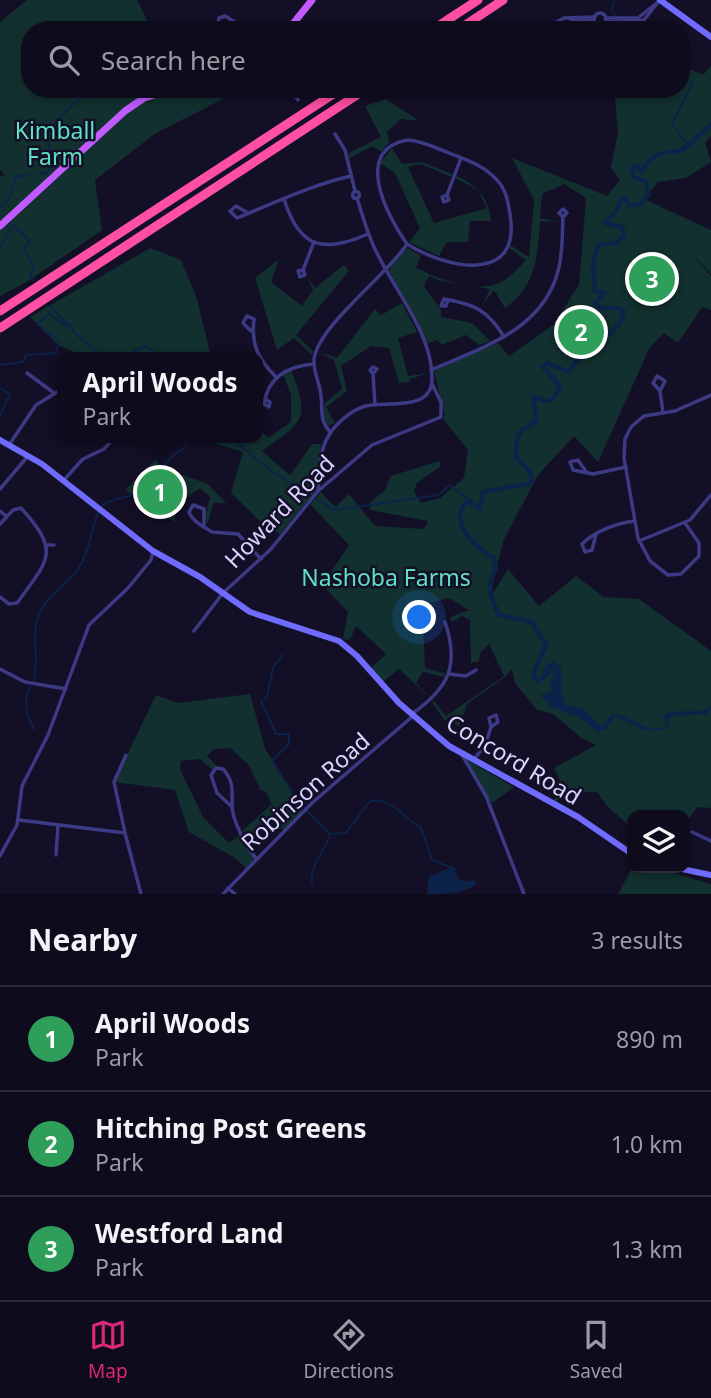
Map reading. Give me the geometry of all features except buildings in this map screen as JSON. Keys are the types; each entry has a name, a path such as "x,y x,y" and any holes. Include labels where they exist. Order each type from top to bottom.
{"highway":[{"path":"440,21 464,0"},
{"path":"444,21 478,0"},
{"path":"472,21 503,0"},
{"path":"0,311 327,98"},
{"path":"0,328 352,98"}],"main road":[{"path":"659,0 689,21"},
{"path":"294,21 307,2"},
{"path":"690,22 711,37"},
{"path":"0,226 125,111 144,98"},
{"name":"Concord Road","path":"0,440 63,481 153,551 258,616 319,632 339,641 412,715 461,753 578,817 627,851"},
{"path":"690,871 711,875"}],"street":[{"path":"651,14 659,0"},
{"path":"606,20 638,19 659,0"},
{"path":"606,20 640,21 660,9 672,9"},
{"path":"559,21 565,18 595,19 601,13 606,20"},
{"path":"318,491 321,453 330,432 355,411 375,405 418,401 426,395 432,384 431,370 416,322 384,268 368,234 357,198 353,196 355,191 345,150 335,134"},
{"path":"413,140 461,158 487,170 504,191 512,226 507,248 491,262 468,267 435,258 407,244 377,184 376,170 381,156 395,144 413,140"},
{"path":"447,195 461,158"},
{"path":"248,213 236,206 230,211 235,218 248,213 284,199 326,182 351,176"},
{"path":"284,199 295,227 314,243 337,246 368,234"},
{"path":"431,370 505,337 536,314 548,295 559,267 563,217"},
{"path":"303,270 314,243"},
{"path":"330,432 322,421 321,394 314,364 321,343 407,244"},
{"path":"448,300 471,304 484,310 505,337"},
{"path":"251,331 257,352"},
{"path":"263,362 276,377"},
{"path":"265,399 276,377 294,367 314,364"},
{"path":"27,373 54,393"},
{"path":"373,374 375,405"},
{"name":"Howard Road","path":"194,631 223,593 261,559 318,491 379,440 441,417 439,395 432,384"},
{"path":"660,391 663,413"},
{"path":"9,445 33,409 57,392"},
{"path":"685,523 698,541 701,551 696,561 678,575 668,576 658,569 639,541 624,443 631,427 644,416 663,413 711,395"},
{"path":"63,481 82,459 104,449 109,443"},
{"path":"0,489 28,456"},
{"path":"587,472 578,460 570,462 572,470 587,472 626,467"},
{"path":"639,541 685,523 699,513 711,495"},
{"path":"204,527 203,507 193,505 190,515 204,527 214,532 240,535 261,559"},
{"path":"0,524 15,508 22,509 47,545 45,562 18,602 10,605 0,597"},
{"path":"0,510 6,516"},
{"path":"596,534 593,549 584,552 582,544 596,534 635,521"},
{"path":"47,545 54,545"},
{"path":"0,856 19,820 22,786 66,689 91,621 123,593 151,559 153,551"},
{"path":"151,559 162,557"},
{"path":"445,622 452,651 449,674 466,676 476,670"},
{"path":"0,669 22,681 66,689"},
{"name":"Robinson Road","path":"223,894 321,795 439,693 449,674"},
{"path":"472,760 485,746 491,727"},
{"path":"461,753 486,796 524,894"},
{"path":"126,754 114,782 141,894"},
{"path":"232,807 221,799 213,786 211,775 216,768 223,769 230,777 234,794 232,807 247,848 256,858"},
{"path":"19,820 95,832 125,833"},
{"path":"56,855 58,825"},
{"path":"692,832 711,841"},
{"path":"229,888 235,894"}],"green space":[{"name":"Kimball Farm","path":"27,0 137,0 148,21 21,21 21,98 225,98 156,133 95,180 102,230 27,282 0,296 0,176 5,175 0,170 0,22"},
{"name":"Nashoba Farms","path":"711,66 711,136 705,142 711,162 686,178 658,182 644,199 711,230 711,274 687,248 711,276 711,310 702,307 678,343 664,333 650,347 598,462 574,436 538,475 504,539 490,593 492,595 508,569 539,606 576,576 604,597 639,599 711,651 711,808 697,807 690,818 690,810 627,810 627,824 607,806 597,792 568,793 555,802 552,801 565,791 554,768 596,745 580,737 553,714 537,710 515,683 512,669 506,676 467,704 459,727 449,717 445,721 432,702 434,701 446,716 504,676 489,644 480,653 479,661 471,663 470,620 462,616 452,622 450,617 469,610 449,598 429,603 423,623 425,668 445,673 444,677 423,672 416,683 430,698 399,669 382,682 371,668 386,654 356,626 350,640 343,639 348,612 322,585 349,545 310,504 321,492 335,507 349,494 375,526 424,529 428,521 370,510 370,503 385,490 391,476 439,461 441,466 417,483 414,491 421,503 440,498 464,478 468,450 443,419 445,416 434,371 498,343 509,356 553,325 579,285 586,198 564,184 542,194 540,218 560,222 540,221 536,258 529,280 505,308 494,290 482,306 490,289 474,286 496,284 509,277 526,260 509,248 510,245 529,257 534,200 512,158 607,196 620,180 611,167 618,132 615,98 690,98 690,69 703,75"},
{"path":"386,99 419,121 401,119 387,132 389,143 381,152 373,146 349,158 349,153 381,137 365,106"},
{"path":"392,148 402,164 422,162 452,174 451,177 421,164 408,167 434,223 487,208 478,191 487,205 491,221 470,221 468,242 447,242 439,256 409,242 420,228 395,173 380,163"},
{"path":"457,176 477,190 455,178"},
{"path":"150,248 181,260 197,299 210,352 73,352 58,345 30,317"},
{"path":"408,248 421,256 416,268 459,284 429,276 424,286 441,310 441,317 472,323 490,341 479,345 466,335 442,345 437,340 426,344 418,322 389,271 390,265"},
{"path":"279,259 271,282 302,306 313,290 307,277 315,288 344,265 349,271 296,335 313,351 312,355 294,338 277,350 255,278"},
{"path":"402,303 417,332 398,338 408,376 429,373 410,379 410,382 399,383 389,348 371,346 341,366 347,391 326,407 335,423 327,426 324,404 342,389 334,360 318,352 337,358 375,309 381,315"},
{"path":"291,370 301,400 299,418 287,433 262,451 290,475 312,444 321,444 316,491 280,534 263,524 231,493 243,452 213,443 263,443 263,432 268,438 291,422 291,395 283,374"},
{"path":"156,459 160,467 208,484 226,503 213,503 208,523 205,520 210,497 200,488 175,506 175,522 125,490"},
{"path":"250,694 265,748 303,812 284,831 271,818 248,836 242,831 272,804 265,791 261,791 249,765 230,748 214,749 207,756 219,768 213,770 200,759 181,761 180,769 203,817 229,843 242,834 256,858 247,869 235,858 189,832 175,790 114,782 156,695 178,703"},
{"path":"466,759 514,787 492,803 464,762"},
{"path":"629,873 673,873 711,884 711,894 618,894"}],"water":[{"path":"555,661 561,667 565,706 581,707 602,727 611,715 618,714 644,726 658,728 667,726 663,716 668,713 700,711 711,706 711,709 707,714 671,716 667,729 660,731 640,728 615,716 607,729 597,732 580,718 551,707 540,695 552,691 550,681 556,669 544,679 540,678 546,665"},
{"path":"454,867 458,878 477,883 462,891 427,894 429,876"}],"waterway":[{"path":"614,0 612,9 616,16"},
{"path":"690,81 690,88"},
{"path":"52,165 47,133 82,98"},
{"path":"685,98 672,124 688,145"},
{"path":"546,675 538,681 533,675 546,645 532,622 499,615 490,592 496,569 494,558 479,548 466,532 460,516 462,508 468,501 480,509 483,492 532,483 530,472 516,457 517,439 521,431 536,422 534,397 545,401 552,399 561,387 543,367 548,363 568,372 586,350 580,347 566,352 566,347 579,329 587,329 601,339 612,332 623,315 624,311 618,308 600,308 595,303 605,293 595,291 593,264 598,245 617,243 624,235 622,227 605,223 616,212 621,200 625,198 629,205 639,205 649,195 646,182 634,177 631,169 635,166 642,171 658,155 681,151 711,125"},
{"path":"39,173 45,174 51,167"},
{"path":"0,207 10,197 16,177 30,174"},
{"path":"0,248 13,225 30,241 24,248 34,268 30,275 33,280"},
{"path":"50,306 78,336 98,352"},
{"path":"0,365 23,362 26,355 55,353 60,342 37,324 49,314 66,326 70,324"},
{"path":"132,352 147,346 154,352"},
{"path":"0,388 10,394 0,415"},
{"path":"237,443 271,471 310,495"},
{"path":"102,506 139,492 184,448"},
{"path":"316,499 334,510 438,495 450,485 472,502"},
{"path":"34,680 35,633 40,612 78,569 88,548 98,512"},
{"path":"282,655 273,668 267,697 261,701 276,734 289,734 289,744 272,761 300,804 330,834 346,833 370,801 385,802 421,828 432,860 455,869"},
{"path":"30,687 26,708 34,729"},
{"path":"312,883 315,864 330,834"}],"place":[{"name":"Westford Land","path":"652,279"},
{"name":"Hitching Post Greens","path":"581,332"},
{"name":"April Woods","path":"160,492"}]}
